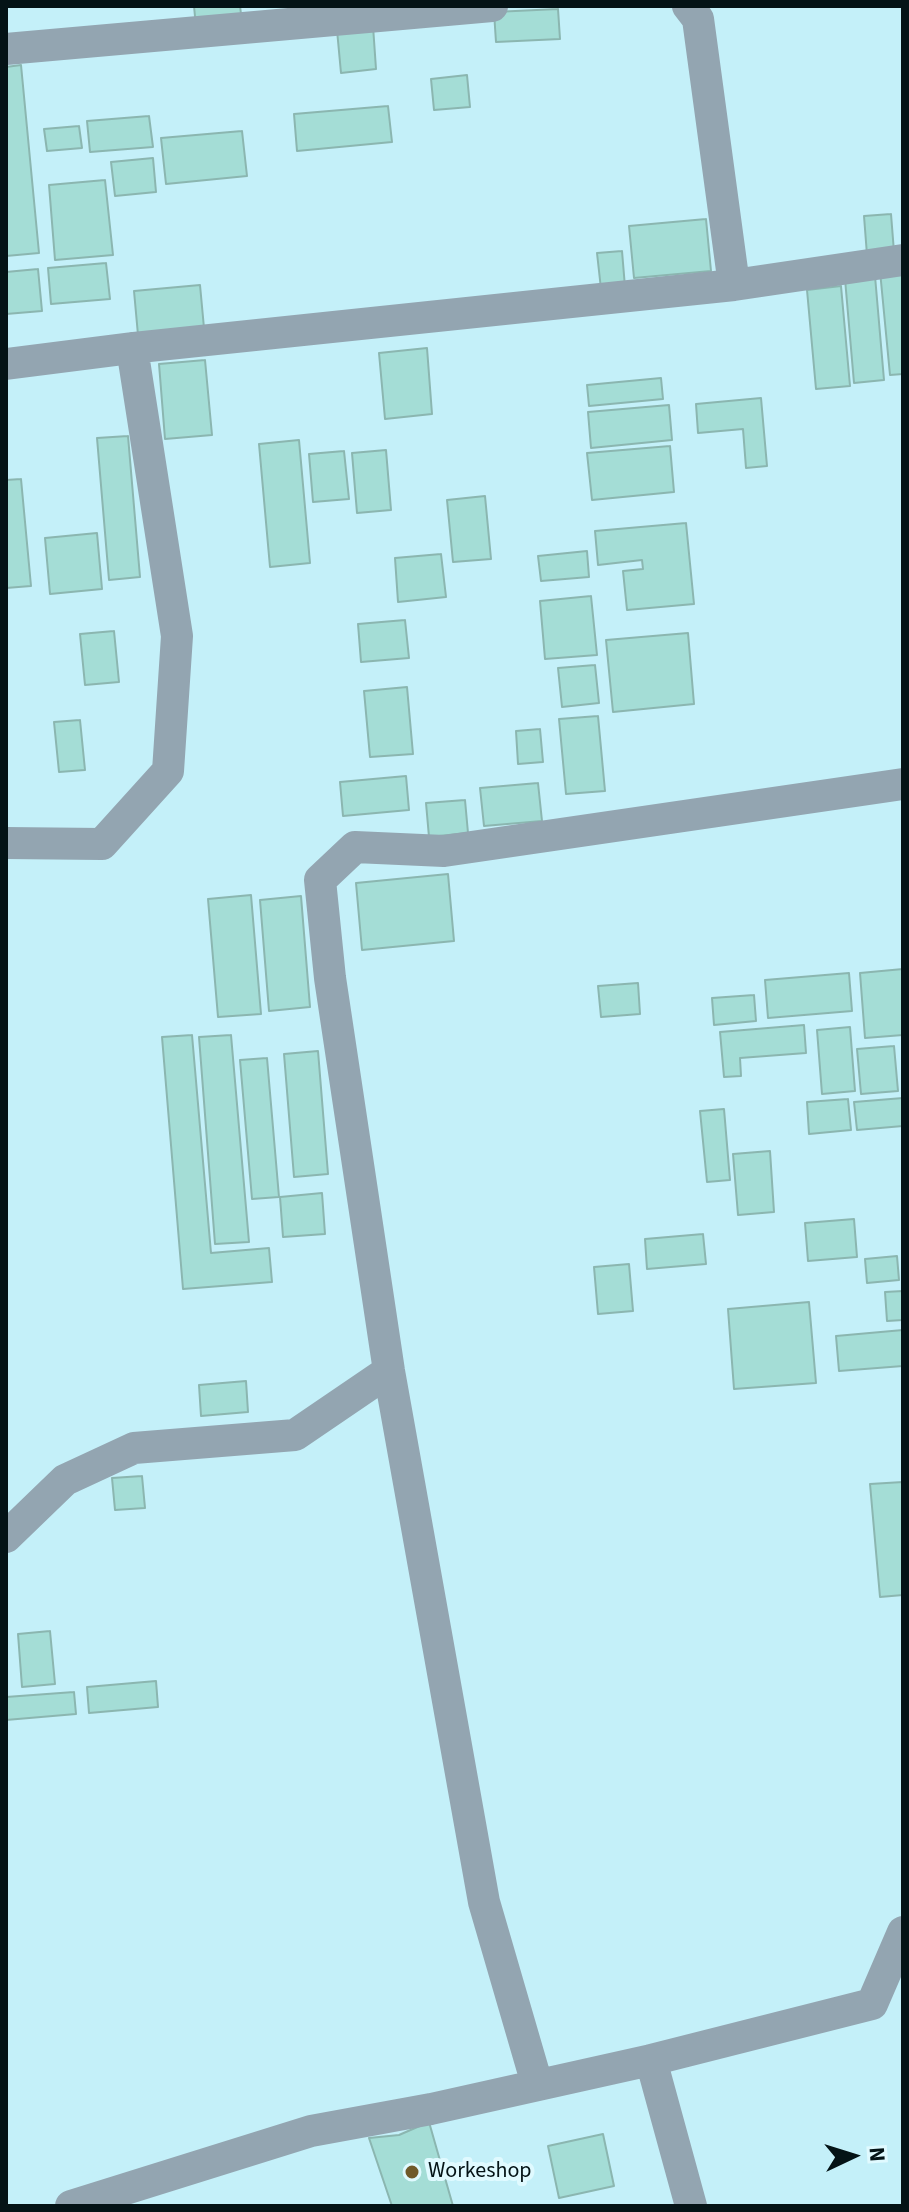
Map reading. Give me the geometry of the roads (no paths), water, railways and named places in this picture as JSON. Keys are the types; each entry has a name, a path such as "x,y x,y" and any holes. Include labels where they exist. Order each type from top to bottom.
{"street":[{"path":"6,49 492,6"},
{"path":"688,6 698,19 734,285"},
{"path":"6,364 734,285 903,260"},
{"path":"6,843 102,844 168,771 177,636 132,348"},
{"path":"537,2084 484,1902 389,1371 330,978 320,880 355,847 444,851 903,784"},
{"path":"6,1537 65,1480 134,1448 295,1435 389,1371"},
{"path":"71,2206 311,2131 431,2109 651,2060 872,2004 903,1932"},
{"path":"651,2060 691,2206"}],"place":[{"name":"Workeshop","path":"412,2172"}]}
